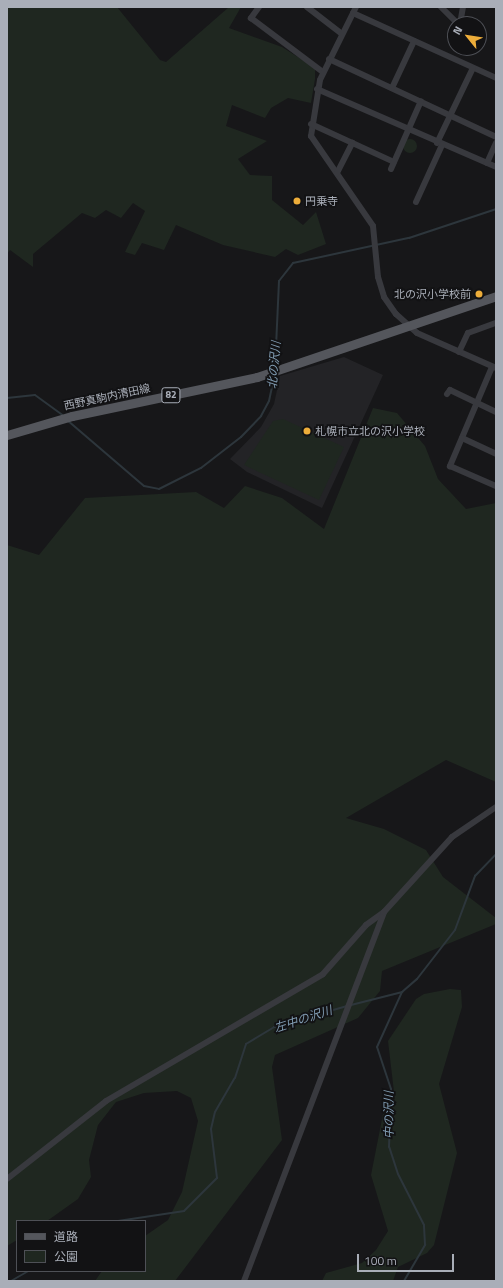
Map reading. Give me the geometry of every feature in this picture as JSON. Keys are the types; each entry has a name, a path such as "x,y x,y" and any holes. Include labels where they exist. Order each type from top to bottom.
{"main road":[{"name":"82","path":"407,325 496,296"},
{"name":"西野真駒内清田線","path":"7,434 72,416 270,374 407,325"}],"street":[{"path":"259,7 251,18 323,72"},
{"path":"307,7 342,34"},
{"path":"441,7 451,16"},
{"path":"496,78 414,41 354,10 323,72 317,89 311,124 318,149 365,210 376,236 378,277 384,297 407,325 459,352 494,367 476,403 450,466 496,486"},
{"path":"392,88 414,41"},
{"path":"329,59 496,136"},
{"path":"416,202 450,115 473,68"},
{"path":"317,89 439,144 496,167"},
{"path":"391,169 421,101"},
{"path":"311,124 394,162"},
{"path":"337,173 352,143"},
{"path":"487,163 496,143"},
{"path":"459,352 468,333 496,323"},
{"path":"447,394 450,390 496,412"},
{"path":"462,438 496,454"},
{"path":"7,1179 106,1101 323,974 366,925 384,912 452,837 496,807"},
{"path":"244,1281 384,912"}],"shaded area":[{"name":"札幌市立北の沢小学校","path":"344,357 383,375 322,508 247,472 230,459 261,427 274,404 280,376"}],"green space":[{"path":"7,7 117,7 160,60 166,62 229,7 241,7 229,28 282,47 315,68 315,79 311,103 288,98 271,108 265,118 232,105 226,126 267,141 238,159 250,175 272,176 272,200 303,225 316,212 326,244 298,255 286,249 275,257 223,245 176,225 164,250 142,243 135,255 125,252 145,211 133,203 121,218 106,210 95,218 82,213 33,254 33,267 10,250 7,254"},
{"path":"410,139 415,141 417,146 415,151 410,153 405,151 403,146 405,141"},
{"path":"373,408 397,413 425,446 438,479 466,509 496,503 496,782 446,760 346,818 384,829 426,850 443,877 496,918 496,924 382,971 380,991 358,1018 275,1055 272,1067 282,1140 175,1281 95,1281 101,1272 146,1272 146,1235 168,1220 182,1192 198,1121 191,1098 177,1091 144,1093 116,1102 98,1125 89,1160 91,1177 78,1199 48,1220 16,1220 16,1241 7,1246 7,545 39,555 85,498 196,492 224,508 245,486 282,498 324,529"},
{"path":"283,419 344,447 319,500 244,465 273,421"},
{"path":"450,989 461,990 462,1007 439,1084 457,1153 434,1245 427,1253 398,1267 393,1281 322,1281 326,1273 362,1263 376,1250 388,1231 371,1175 383,1114 394,1092 388,1041 416,999 424,994"}],"waterway":[{"name":"北の沢川","path":"275,369 279,281 293,263 409,238 496,209"},
{"name":"北の沢川","path":"67,420 144,486 159,489 201,468 241,437 261,416 269,401 275,373"},
{"name":"北の沢川","path":"7,398 35,395 63,415"},
{"name":"中の沢川","path":"404,1281 425,1245 424,1225 398,1174 389,1147 391,1089 377,1047 402,992 417,979 455,930 475,876 496,854"},
{"name":"左中の沢川","path":"351,1005 402,992"},
{"name":"左中の沢川","path":"125,1220 184,1211 217,1178 211,1129 215,1112 235,1078 246,1044 274,1027 347,1006"},
{"name":"左中の沢川","path":"11,1281 26,1272"}],"place":[{"name":"円乗寺","path":"297,201"},
{"name":"北の沢小学校前","path":"479,294"},
{"name":"札幌市立北の沢小学校","path":"307,431"}]}
